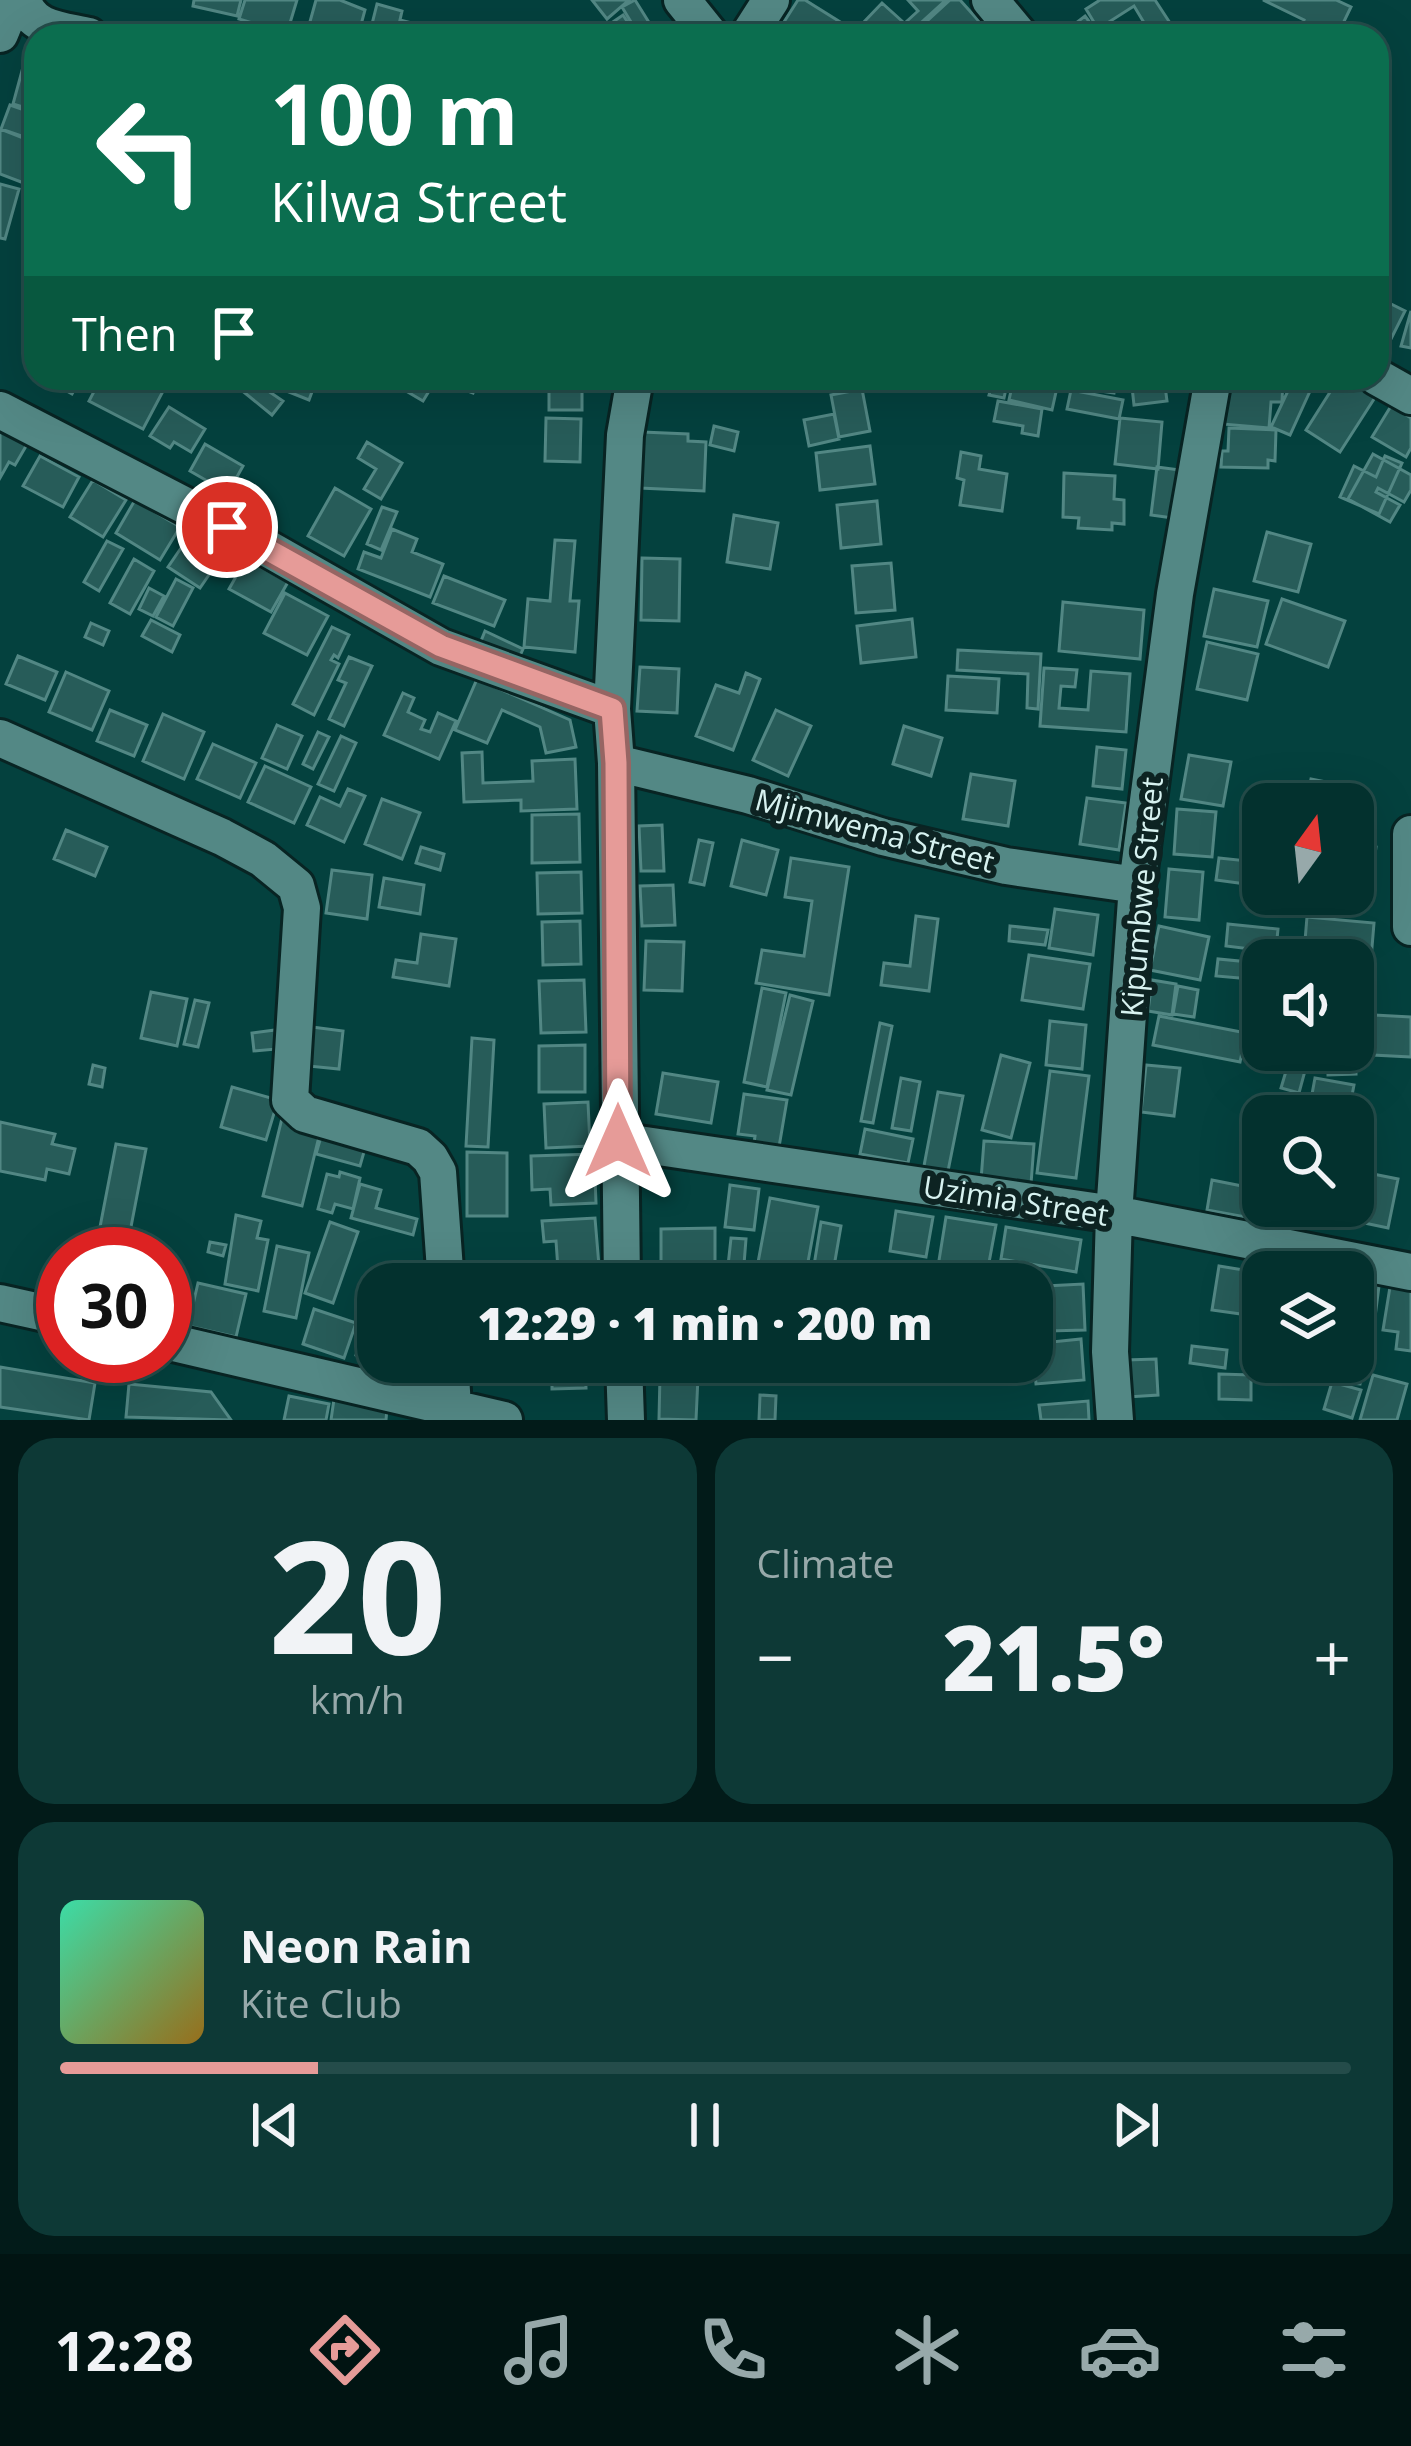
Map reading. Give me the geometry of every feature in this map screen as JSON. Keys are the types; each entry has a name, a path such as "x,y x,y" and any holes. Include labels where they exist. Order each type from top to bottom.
{"street":[{"path":"0,34 14,0"},
{"path":"23,0 41,24"},
{"path":"682,0 701,24"},
{"path":"990,0 1010,24"},
{"path":"621,1263 612,709 626,435 633,390"},
{"name":"Kipumbwe Street","path":"1115,1420 1111,1352 1114,1214 1137,885 1175,594 1212,390"},
{"path":"0,410 265,547 441,646 612,709"},
{"path":"0,738 222,837 296,886 302,908 290,1100 304,1114 418,1147 430,1158 438,1172 444,1263"},
{"name":"Mjimwema Street","path":"616,763 748,795 944,852 1137,885"},
{"path":"1411,834 1411,927"},
{"name":"Uzimia Street","path":"618,1141 1114,1214 1411,1272"},
{"path":"0,1303 36,1311"},
{"path":"192,1347 504,1420"},
{"path":"451,1383 452,1406"},
{"path":"625,1383 626,1420"}],"building":[{"path":"194,0 241,0 237,16 193,6"},
{"path":"245,0 297,0 290,24 239,19"},
{"path":"316,0 340,0 365,10 361,24 309,24"},
{"path":"592,0 629,0 607,19"},
{"path":"635,0 650,24 632,24 622,7"},
{"path":"798,0 805,0 843,24 783,24"},
{"path":"908,0 946,0 920,24 910,24 907,21 918,11"},
{"path":"950,0 960,0 981,24 928,24"},
{"path":"1100,0 1155,0 1171,24 1138,24 1143,21 1134,6 1106,24 1095,24 1086,9"},
{"path":"1263,0 1336,0 1351,7 1343,24 1302,24 1304,20"},
{"path":"882,3 905,24 862,24"},
{"path":"377,4 402,11 400,20 416,24 372,24"},
{"path":"24,63 24,107 13,104"},
{"path":"10,105 24,110 24,137 1,129"},
{"path":"0,129 24,138 24,183 0,174"},
{"path":"0,184 19,189 5,239 0,238"},
{"path":"1389,303 1405,311 1389,343"},
{"path":"1411,311 1411,348 1401,346"},
{"path":"95,390 164,390 143,429 89,401"},
{"path":"241,390 267,390 283,401 272,415"},
{"path":"284,390 313,390 309,400"},
{"path":"407,390 430,390 423,401"},
{"path":"549,390 582,390 582,410 549,410"},
{"path":"862,390 870,431 839,437 831,395"},
{"path":"990,390 1006,390 1004,398 989,395"},
{"path":"1011,390 1056,390 1052,410 1009,400"},
{"path":"1071,390 1123,400 1119,419 1067,409"},
{"path":"1132,390 1166,390 1167,401 1134,405"},
{"path":"1225,390 1282,390 1282,402 1271,402 1269,428 1222,424"},
{"path":"1288,390 1311,390 1290,435 1271,427"},
{"path":"1331,390 1366,390 1376,396 1340,452 1306,430"},
{"path":"998,401 1042,409 1038,436 1022,433 1023,426 994,421"},
{"path":"1391,406 1411,418 1411,448 1406,457 1372,437"},
{"path":"169,407 205,429 191,452 174,442 170,448 150,436"},
{"path":"834,414 839,439 809,446 804,420"},
{"path":"546,418 581,419 580,462 545,461"},
{"path":"1120,418 1162,422 1158,469 1115,464"},
{"path":"0,425 29,441 15,465 9,462 0,478"},
{"path":"714,426 738,432 734,451 710,445"},
{"path":"1229,428 1276,430 1275,461 1268,460 1268,468 1221,467 1222,451 1228,451"},
{"path":"642,432 688,434 688,441 706,442 704,491 640,488"},
{"path":"367,442 402,463 381,499 364,489 376,469 358,458"},
{"path":"205,444 243,466 228,493 190,471"},
{"path":"870,446 875,484 820,490 816,453"},
{"path":"961,452 981,456 979,469 1007,474 1002,511 960,505"},
{"path":"1373,454 1411,475 1411,490 1404,502 1378,488 1376,492 1400,505 1390,522 1348,499"},
{"path":"40,456 79,477 63,507 23,486"},
{"path":"1385,456 1402,463 1379,514 1340,497 1354,466 1376,477"},
{"path":"1157,467 1180,470 1173,518 1151,515"},
{"path":"1064,473 1115,476 1114,499 1124,500 1124,524 1112,523 1112,530 1078,528 1079,518 1063,517"},
{"path":"93,480 126,500 103,537 70,517"},
{"path":"335,488 371,509 344,556 308,536"},
{"path":"135,500 180,527 160,560 116,533"},
{"path":"877,501 881,544 841,548 837,505"},
{"path":"382,507 397,512 381,550 367,544"},
{"path":"734,515 778,523 770,569 727,562"},
{"path":"194,529 226,550 200,588 168,567"},
{"path":"392,529 417,539 412,552 443,564 430,597 358,569 364,552 381,558"},
{"path":"1267,532 1311,544 1298,592 1254,581"},
{"path":"555,540 575,541 570,601 579,601 575,652 524,647 528,599 550,601"},
{"path":"107,541 123,549 99,591 84,582"},
{"path":"642,558 680,559 679,621 641,620"},
{"path":"134,559 154,571 130,614 110,603"},
{"path":"246,559 288,582 271,612 229,589"},
{"path":"891,563 895,610 856,613 852,566"},
{"path":"444,576 505,600 494,626 433,603"},
{"path":"176,579 193,588 173,626 156,617"},
{"path":"149,588 164,596 153,616 139,609"},
{"path":"1214,589 1268,601 1257,647 1204,636"},
{"path":"285,593 328,616 307,655 264,633"},
{"path":"1282,599 1345,621 1328,667 1266,644"},
{"path":"1063,602 1144,610 1140,659 1059,651"},
{"path":"912,619 916,657 861,663 857,626"},
{"path":"151,620 180,635 172,652 142,636"},
{"path":"91,623 109,631 103,645 85,637"},
{"path":"332,627 349,635 338,658 334,655 331,660 339,664 314,715 293,704"},
{"path":"485,631 523,649 519,658 481,641"},
{"path":"1207,642 1258,654 1247,700 1197,689"},
{"path":"958,650 1041,654 1038,709 1027,708 1028,674 957,670"},
{"path":"18,656 57,672 45,700 6,684"},
{"path":"349,657 372,666 344,726 329,719 346,683 338,680"},
{"path":"640,667 679,669 677,713 637,711"},
{"path":"1044,668 1077,670 1075,687 1061,686 1059,708 1088,710 1091,671 1130,674 1126,732 1040,726"},
{"path":"66,672 109,691 92,730 49,712"},
{"path":"746,673 760,679 733,750 696,736 716,685 739,693"},
{"path":"948,676 999,679 997,713 946,710"},
{"path":"477,679 570,720 576,747 546,753 540,727 502,710 487,743 455,730"},
{"path":"403,693 414,698 408,712 425,720 421,729 430,732 438,713 456,721 439,759 384,735"},
{"path":"110,710 147,725 134,756 97,741"},
{"path":"776,710 811,726 788,776 753,760"},
{"path":"163,714 204,732 184,779 143,761"},
{"path":"277,725 302,736 287,769 262,758"},
{"path":"904,726 942,738 931,776 893,764"},
{"path":"318,732 329,737 313,769 303,764"},
{"path":"341,736 356,743 334,791 318,784"},
{"path":"213,744 256,763 240,798 197,779"},
{"path":"1097,747 1126,750 1122,789 1093,786"},
{"path":"482,752 483,783 533,781 532,761 575,759 577,809 521,811 521,800 464,802 462,753"},
{"path":"1189,755 1231,762 1223,806 1181,799"},
{"path":"265,766 311,787 294,823 248,802"},
{"path":"971,774 1015,781 1008,826 963,819"},
{"path":"348,789 365,796 344,842 307,825 320,797 340,806"},
{"path":"1087,798 1126,803 1119,850 1080,844"},
{"path":"382,799 420,813 402,859 365,844"},
{"path":"1177,809 1216,812 1212,857 1174,854"},
{"path":"579,814 580,862 532,863 532,815"},
{"path":"662,825 664,871 641,871 639,826"},
{"path":"66,830 107,847 95,876 54,859"},
{"path":"699,840 713,843 704,885 690,882"},
{"path":"742,840 778,850 766,895 731,886"},
{"path":"421,847 444,854 440,870 416,863"},
{"path":"791,858 849,867 829,995 756,983 762,950 804,956 812,901 785,897"},
{"path":"1219,858 1242,860 1242,883 1216,880"},
{"path":"1169,869 1203,872 1199,920 1165,917"},
{"path":"332,870 372,875 367,919 326,913"},
{"path":"581,872 582,913 538,914 537,873"},
{"path":"384,878 424,885 420,914 379,907"},
{"path":"673,885 675,925 642,926 640,886"},
{"path":"1055,909 1098,915 1093,955 1049,948"},
{"path":"916,916 938,919 929,991 881,985 884,963 910,966"},
{"path":"1307,917 1374,923 1373,939 1305,939"},
{"path":"580,921 581,964 543,965 542,922"},
{"path":"1228,924 1278,929 1277,939 1242,939 1242,948 1226,946"},
{"path":"1010,926 1048,930 1045,945 1009,941"},
{"path":"1159,926 1209,937 1200,980 1150,970"},
{"path":"421,934 456,939 449,986 393,977 396,960 417,963"},
{"path":"646,941 684,942 682,991 644,990"},
{"path":"1029,955 1090,964 1083,1009 1022,1000"},
{"path":"1218,959 1242,961 1242,978 1216,976"},
{"path":"584,980 586,1032 541,1033 539,981"},
{"path":"1152,980 1176,984 1172,1015 1148,1011"},
{"path":"1178,986 1198,990 1194,1017 1173,1014"},
{"path":"762,988 786,993 767,1087 744,1082"},
{"path":"151,992 187,999 177,1046 141,1038"},
{"path":"790,995 813,1001 791,1095 767,1090"},
{"path":"195,1000 209,1003 198,1047 184,1044"},
{"path":"1374,1015 1411,1017 1411,1057 1374,1055"},
{"path":"1159,1016 1242,1032 1240,1062 1153,1045"},
{"path":"1050,1021 1086,1025 1082,1069 1046,1065"},
{"path":"880,1023 892,1026 873,1123 861,1121"},
{"path":"312,1027 343,1031 339,1069 308,1066"},
{"path":"275,1030 277,1049 254,1051 252,1033"},
{"path":"472,1038 494,1040 488,1147 466,1146"},
{"path":"585,1045 585,1092 539,1092 539,1046"},
{"path":"1001,1055 1030,1063 1011,1138 982,1130"},
{"path":"93,1065 105,1068 102,1087 89,1084"},
{"path":"1146,1065 1180,1068 1174,1116 1141,1112"},
{"path":"1050,1071 1089,1076 1076,1178 1037,1173"},
{"path":"1286,1071 1305,1071 1299,1093 1281,1088"},
{"path":"1328,1071 1356,1071 1356,1074 1328,1075"},
{"path":"663,1073 718,1082 711,1123 656,1114"},
{"path":"901,1078 920,1082 911,1131 892,1128"},
{"path":"1315,1078 1354,1085 1352,1095 1312,1095"},
{"path":"232,1087 278,1100 266,1140 221,1127"},
{"path":"938,1092 963,1096 947,1176 923,1171"},
{"path":"744,1094 787,1100 779,1147 754,1143 755,1136 738,1134"},
{"path":"588,1102 590,1146 546,1148 544,1104"},
{"path":"285,1106 324,1116 302,1206 263,1196"},
{"path":"326,1119 370,1131 360,1166 316,1154"},
{"path":"0,1122 55,1134 52,1144 75,1149 69,1174 47,1169 45,1180 0,1171"},
{"path":"865,1129 913,1139 908,1163 860,1154"},
{"path":"984,1141 1034,1144 1031,1184 981,1180"},
{"path":"116,1144 146,1149 131,1227 100,1227"},
{"path":"467,1152 507,1153 507,1216 467,1216"},
{"path":"594,1154 596,1203 551,1205 550,1189 532,1190 531,1156"},
{"path":"340,1172 360,1178 353,1209 335,1204 332,1213 318,1209 327,1174 339,1177"},
{"path":"1374,1174 1398,1179 1388,1228 1374,1225"},
{"path":"1212,1180 1242,1186 1242,1216 1207,1210"},
{"path":"360,1184 381,1190 376,1208 417,1219 413,1235 351,1218"},
{"path":"730,1185 759,1189 754,1230 725,1227"},
{"path":"770,1198 818,1207 808,1263 758,1263"},
{"path":"896,1211 933,1217 926,1257 890,1251"},
{"path":"236,1215 261,1221 257,1238 268,1240 258,1291 225,1284"},
{"path":"946,1217 996,1225 989,1263 939,1263"},
{"path":"595,1218 599,1263 558,1263 556,1241 544,1242 542,1221"},
{"path":"330,1222 358,1232 333,1303 305,1293"},
{"path":"821,1222 841,1226 835,1263 814,1263"},
{"path":"1006,1227 1081,1240 1076,1272 1053,1268 1053,1263 1001,1259"},
{"path":"715,1228 715,1263 661,1263 661,1229"},
{"path":"731,1238 746,1239 744,1263 728,1263"},
{"path":"210,1242 226,1245 223,1256 208,1252"},
{"path":"277,1246 309,1253 296,1318 264,1311"},
{"path":"1219,1266 1242,1270 1242,1314 1212,1310"},
{"path":"198,1283 246,1294 236,1337 192,1327"},
{"path":"1083,1284 1085,1330 1053,1331 1053,1286"},
{"path":"1374,1285 1379,1286 1374,1317"},
{"path":"1390,1287 1411,1291 1411,1351 1396,1349 1398,1332 1383,1330"},
{"path":"314,1309 356,1323 344,1358 303,1344"},
{"path":"1081,1339 1084,1380 1053,1383 1053,1342"},
{"path":"1192,1346 1227,1350 1225,1368 1190,1363"},
{"path":"1156,1359 1158,1395 1128,1397 1126,1360"},
{"path":"0,1367 36,1373 36,1383 95,1383 89,1420 0,1407"},
{"path":"1219,1374 1242,1375 1242,1383 1251,1383 1251,1400 1219,1399"},
{"path":"1374,1375 1407,1384 1397,1420 1360,1420"},
{"path":"552,1383 586,1383 586,1388 552,1389"},
{"path":"660,1383 698,1383 696,1420 659,1419"},
{"path":"1332,1383 1361,1390 1352,1418 1324,1409"},
{"path":"129,1384 211,1392 231,1420 126,1417"},
{"path":"760,1395 776,1396 775,1420 759,1420"},
{"path":"289,1396 329,1404 326,1420 284,1420"},
{"path":"334,1399 387,1408 386,1420 331,1420"},
{"path":"1088,1401 1089,1420 1041,1420 1039,1405"}],"route":[{"path":"227,527 441,646 612,709 618,1141"}]}
